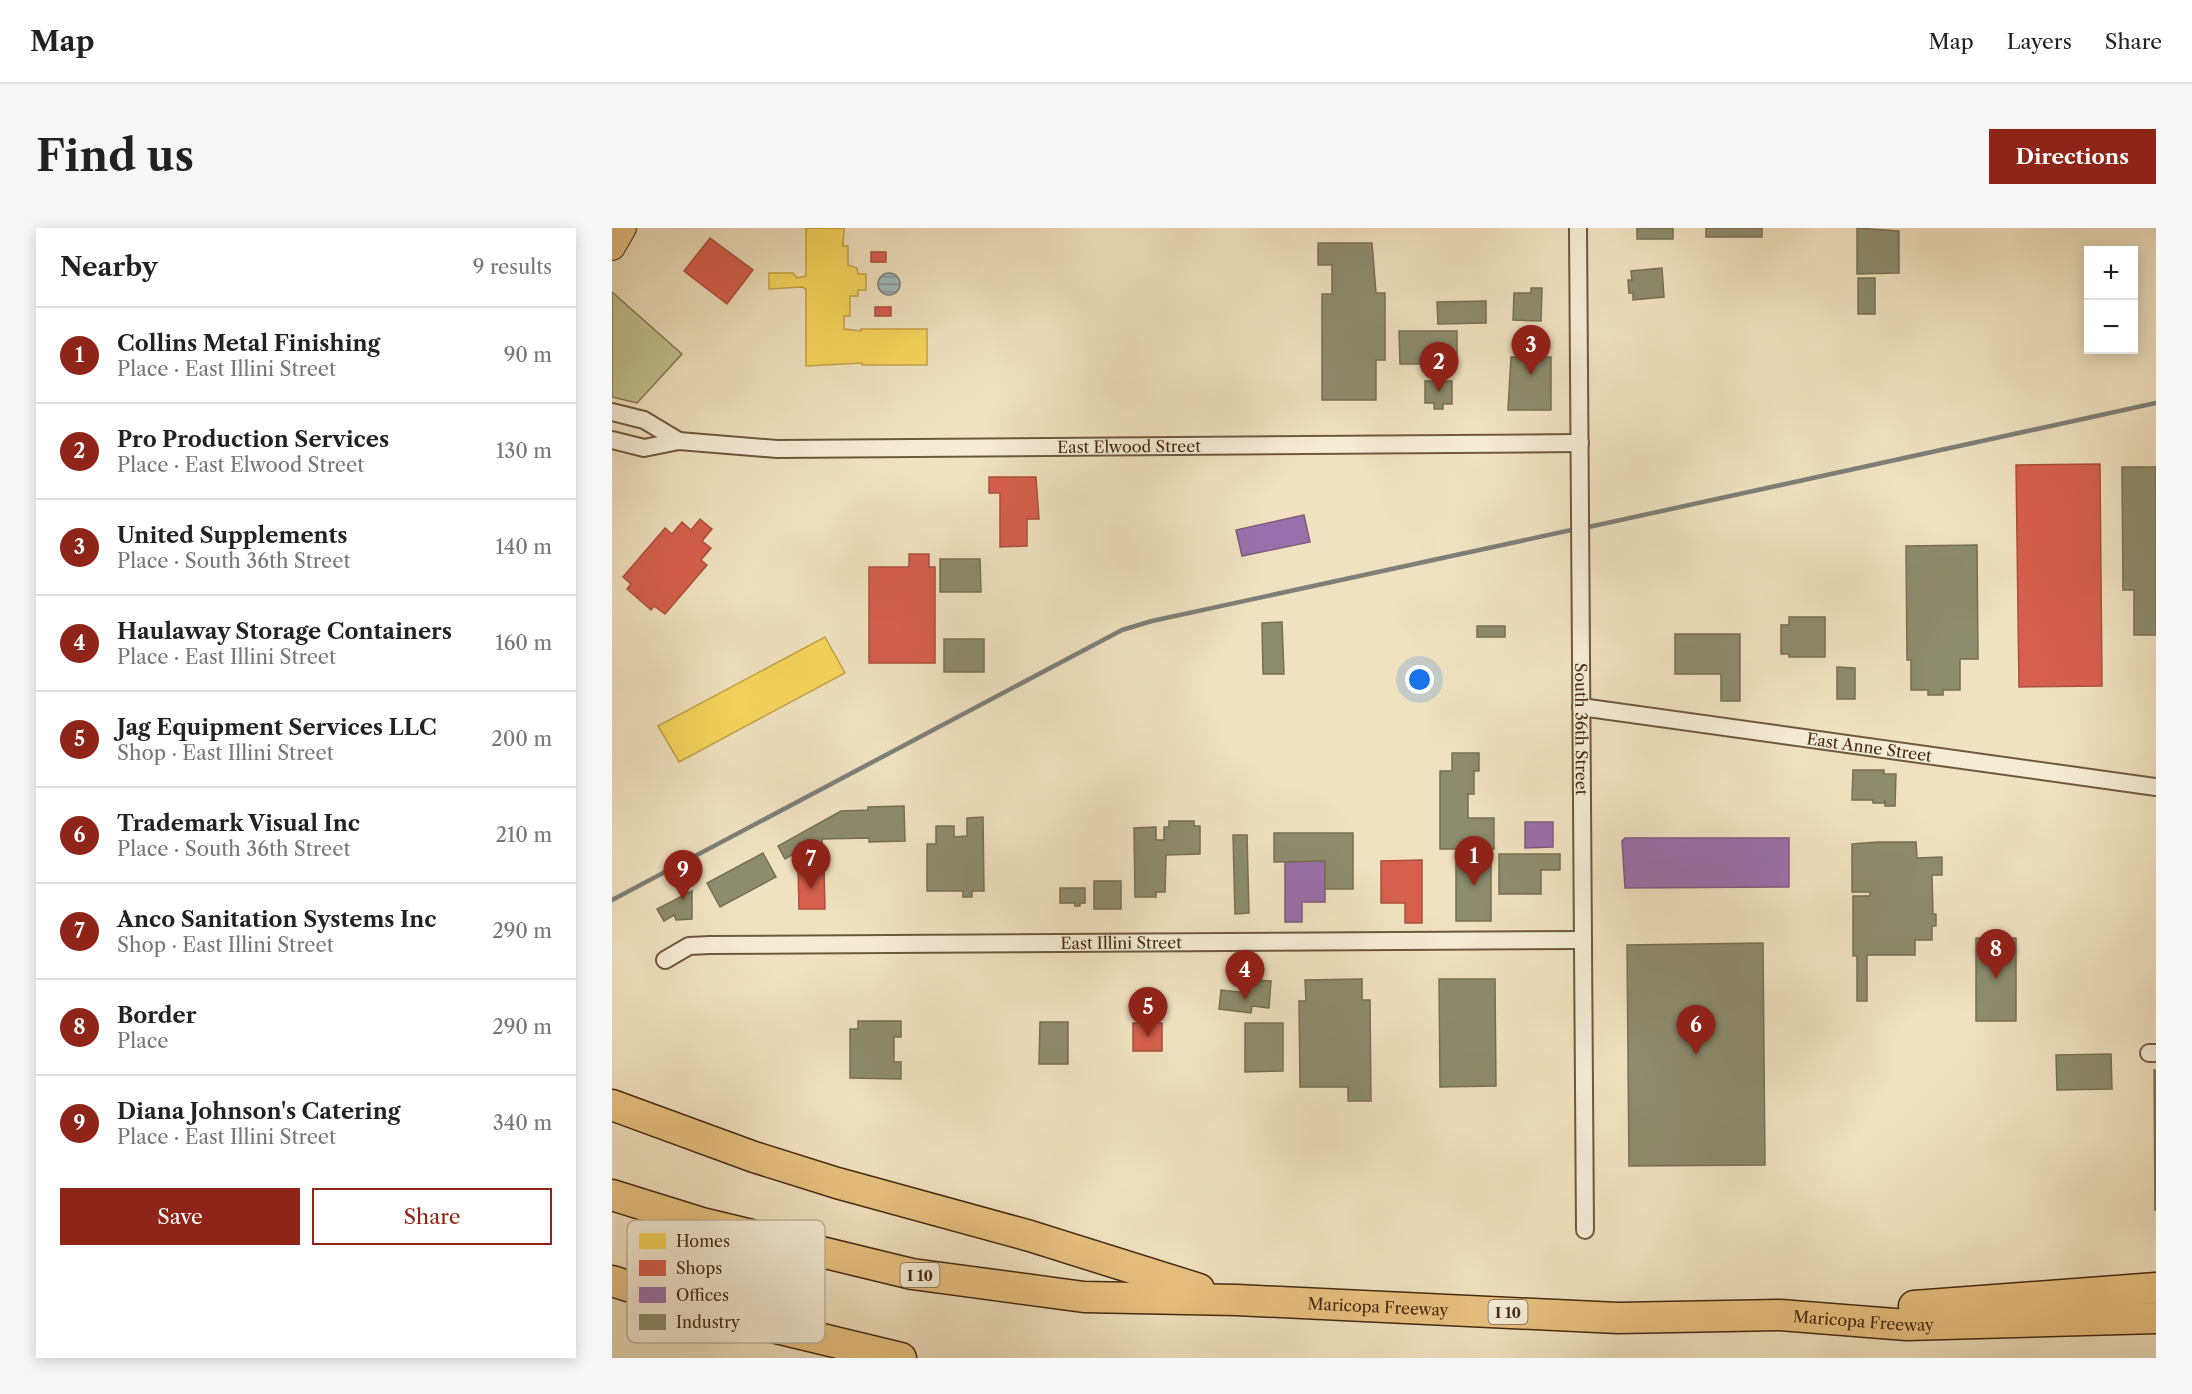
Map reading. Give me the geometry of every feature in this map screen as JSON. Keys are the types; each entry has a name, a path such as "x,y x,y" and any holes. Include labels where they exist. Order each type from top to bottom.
{"highway":[{"path":"612,1105 754,1157 837,1183 1030,1236 1237,1300"},
{"name":"Maricopa Freeway","path":"612,1195 693,1220"},
{"name":"Maricopa Freeway","path":"825,1253 912,1274 1084,1297 1237,1300 1618,1318 1780,1315 1907,1325 2156,1318"},
{"path":"612,1281 627,1286"},
{"path":"1780,1315 2156,1288"},
{"path":"825,1340 901,1358"}],"main road":[{"path":"612,247 623,228"}],"street":[{"name":"South 36th Street","path":"1578,228 1585,1230"},
{"name":"East Elwood Street","path":"612,412 644,420 679,441"},
{"name":"East Elwood Street","path":"612,440 644,448 679,441 777,449 1580,443"},
{"name":"East Anne Street","path":"1581,707 2156,787"},
{"name":"East Illini Street","path":"665,960 689,946 710,945 1583,940"}],"green space":[{"path":"612,292 682,354 637,403 612,397"}],"water":[{"path":"889,273 897,276 900,284 897,292 889,295 881,292 878,284 881,276"}],"building: Homes":[{"path":"806,228 844,228 843,246 848,246 848,265 857,268 858,274 866,274 866,290 858,290 858,296 850,296 850,316 844,316 844,329 861,331 861,329 927,329 927,365 862,365 862,363 806,366 806,289 802,287 769,289 769,273 793,273 797,278 806,276"},
{"path":"825,637 845,673 679,762 658,726"}],"building: Shops":[{"path":"710,238 753,270 727,304 684,271"},
{"path":"871,252 886,252 886,262 871,262"},
{"path":"875,307 891,307 891,316 875,316"},
{"path":"2100,464 2102,686 2019,687 2016,465"},
{"path":"989,477 1036,477 1039,519 1027,519 1027,546 1000,547 1000,493 989,493"},
{"path":"700,519 712,529 702,541 711,548 701,560 707,565 665,614 654,606 651,610 627,589 631,584 623,577 665,528 672,534 682,522 691,530"},
{"path":"909,554 929,554 929,567 935,567 935,663 869,663 869,567 909,567"},
{"path":"1422,860 1422,923 1405,923 1405,903 1381,903 1381,861"},
{"path":"824,867 825,909 799,909 798,868"},
{"path":"1133,1023 1162,1023 1162,1051 1133,1051"}],"building: Offices":[{"path":"1304,515 1310,542 1242,556 1236,530"},
{"path":"1525,822 1553,822 1553,847 1525,848"},
{"path":"1625,838 1789,838 1789,887 1625,888 1622,841"},
{"path":"1325,861 1325,902 1302,902 1302,922 1285,922 1285,862"}],"building: Industry":[{"path":"1637,228 1673,228 1673,239 1637,239"},
{"path":"1706,228 1762,228 1762,237 1706,237"},
{"path":"1857,228 1899,231 1899,273 1857,274"},
{"path":"1318,243 1372,243 1376,293 1385,293 1385,360 1376,360 1376,400 1322,400 1322,294 1332,294 1332,265 1318,265"},
{"path":"1662,268 1664,297 1633,300 1633,293 1629,293 1628,280 1632,280 1631,271"},
{"path":"1858,278 1875,278 1875,314 1858,314"},
{"path":"1531,288 1542,288 1541,321 1513,320 1514,293 1531,293"},
{"path":"1486,301 1486,323 1438,324 1437,302"},
{"path":"1399,331 1457,331 1457,364 1400,364"},
{"path":"1511,357 1551,357 1551,410 1508,410"},
{"path":"1425,381 1452,381 1452,404 1443,404 1443,409 1434,409 1434,403 1425,403"},
{"path":"2122,467 2156,467 2156,635 2134,635 2134,590 2123,590"},
{"path":"1977,545 1978,659 1960,659 1960,690 1943,690 1943,695 1928,695 1928,690 1911,690 1911,660 1907,660 1906,546"},
{"path":"940,559 980,559 981,592 940,592"},
{"path":"1789,617 1825,617 1825,657 1789,657 1789,654 1781,654 1781,625 1789,625"},
{"path":"1282,622 1284,674 1263,674 1262,623"},
{"path":"1477,626 1505,626 1505,637 1477,637"},
{"path":"1675,634 1740,634 1740,701 1721,701 1721,674 1675,674"},
{"path":"944,639 984,639 984,672 944,672"},
{"path":"1837,667 1855,668 1855,699 1837,699"},
{"path":"1452,753 1479,753 1479,771 1474,771 1474,794 1468,794 1468,818 1494,818 1494,849 1440,849 1440,771 1452,771"},
{"path":"1853,770 1884,770 1884,774 1896,774 1895,806 1885,806 1885,800 1884,803 1873,803 1873,800 1852,800"},
{"path":"904,806 905,841 869,842 869,838 822,839 822,843 816,844 816,841 815,842 816,845 812,847 811,844 785,859 778,846 841,811 868,810 868,807"},
{"path":"983,817 984,891 972,891 972,897 963,897 963,891 927,891 927,844 936,844 936,826 954,826 954,837 967,836 967,818"},
{"path":"1169,821 1194,821 1194,826 1200,826 1200,854 1166,855 1165,892 1156,892 1156,897 1135,897 1134,828 1156,827 1156,840 1164,840 1164,827 1169,827"},
{"path":"1274,833 1353,833 1353,889 1325,889 1325,861 1274,862"},
{"path":"1233,835 1247,835 1249,913 1235,914"},
{"path":"1916,842 1917,858 1942,857 1942,875 1932,875 1933,914 1936,914 1936,926 1932,926 1932,940 1915,940 1915,955 1867,955 1867,1001 1857,1001 1857,956 1853,956 1853,896 1870,896 1870,892 1852,892 1852,844"},
{"path":"1456,852 1491,852 1491,921 1456,921"},
{"path":"763,853 776,877 720,907 707,883"},
{"path":"1499,854 1560,854 1560,870 1541,870 1541,894 1499,894"},
{"path":"1094,881 1121,881 1121,909 1094,909"},
{"path":"1060,888 1085,888 1085,903 1075,906 1075,903 1060,903"},
{"path":"692,891 692,919 676,920 674,915 664,921 657,909"},
{"path":"1976,938 2016,938 2016,1021 1976,1021"},
{"path":"1763,943 1765,1165 1629,1166 1627,945"},
{"path":"1362,979 1362,1000 1370,1000 1371,1101 1348,1101 1348,1087 1300,1087 1299,1001 1306,1001 1305,980"},
{"path":"1439,979 1495,979 1496,1086 1440,1087"},
{"path":"1255,980 1271,981 1269,1008 1252,1006 1251,1013 1219,1009 1221,990 1249,993 1250,983 1254,984"},
{"path":"858,1021 901,1021 901,1037 894,1037 894,1062 901,1062 901,1079 850,1078 850,1029 858,1029"},
{"path":"1040,1022 1068,1022 1068,1064 1039,1064"},
{"path":"1245,1023 1283,1023 1283,1071 1245,1072"},
{"path":"2111,1054 2112,1089 2057,1090 2056,1055"},
{"path":"2154,1070 2156,1070 2156,1210 2155,1210"}],"waterway":[{"path":"1584,528 2156,403"},
{"path":"612,900 1122,630 1152,621 1576,529"}],"place":[{"name":"United Supplements","path":"1531,375"},
{"name":"Pro Production Services","path":"1439,392"},
{"name":"Collins Metal Finishing","path":"1474,886"},
{"name":"Anco Sanitation Systems Inc","path":"811,889"},
{"name":"Diana Johnson's Catering","path":"683,900"},
{"name":"Border","path":"1996,979"},
{"name":"Haulaway Storage Containers","path":"1245,1000"},
{"name":"Jag Equipment Services LLC","path":"1148,1037"},
{"name":"Trademark Visual Inc","path":"1696,1055"}]}
